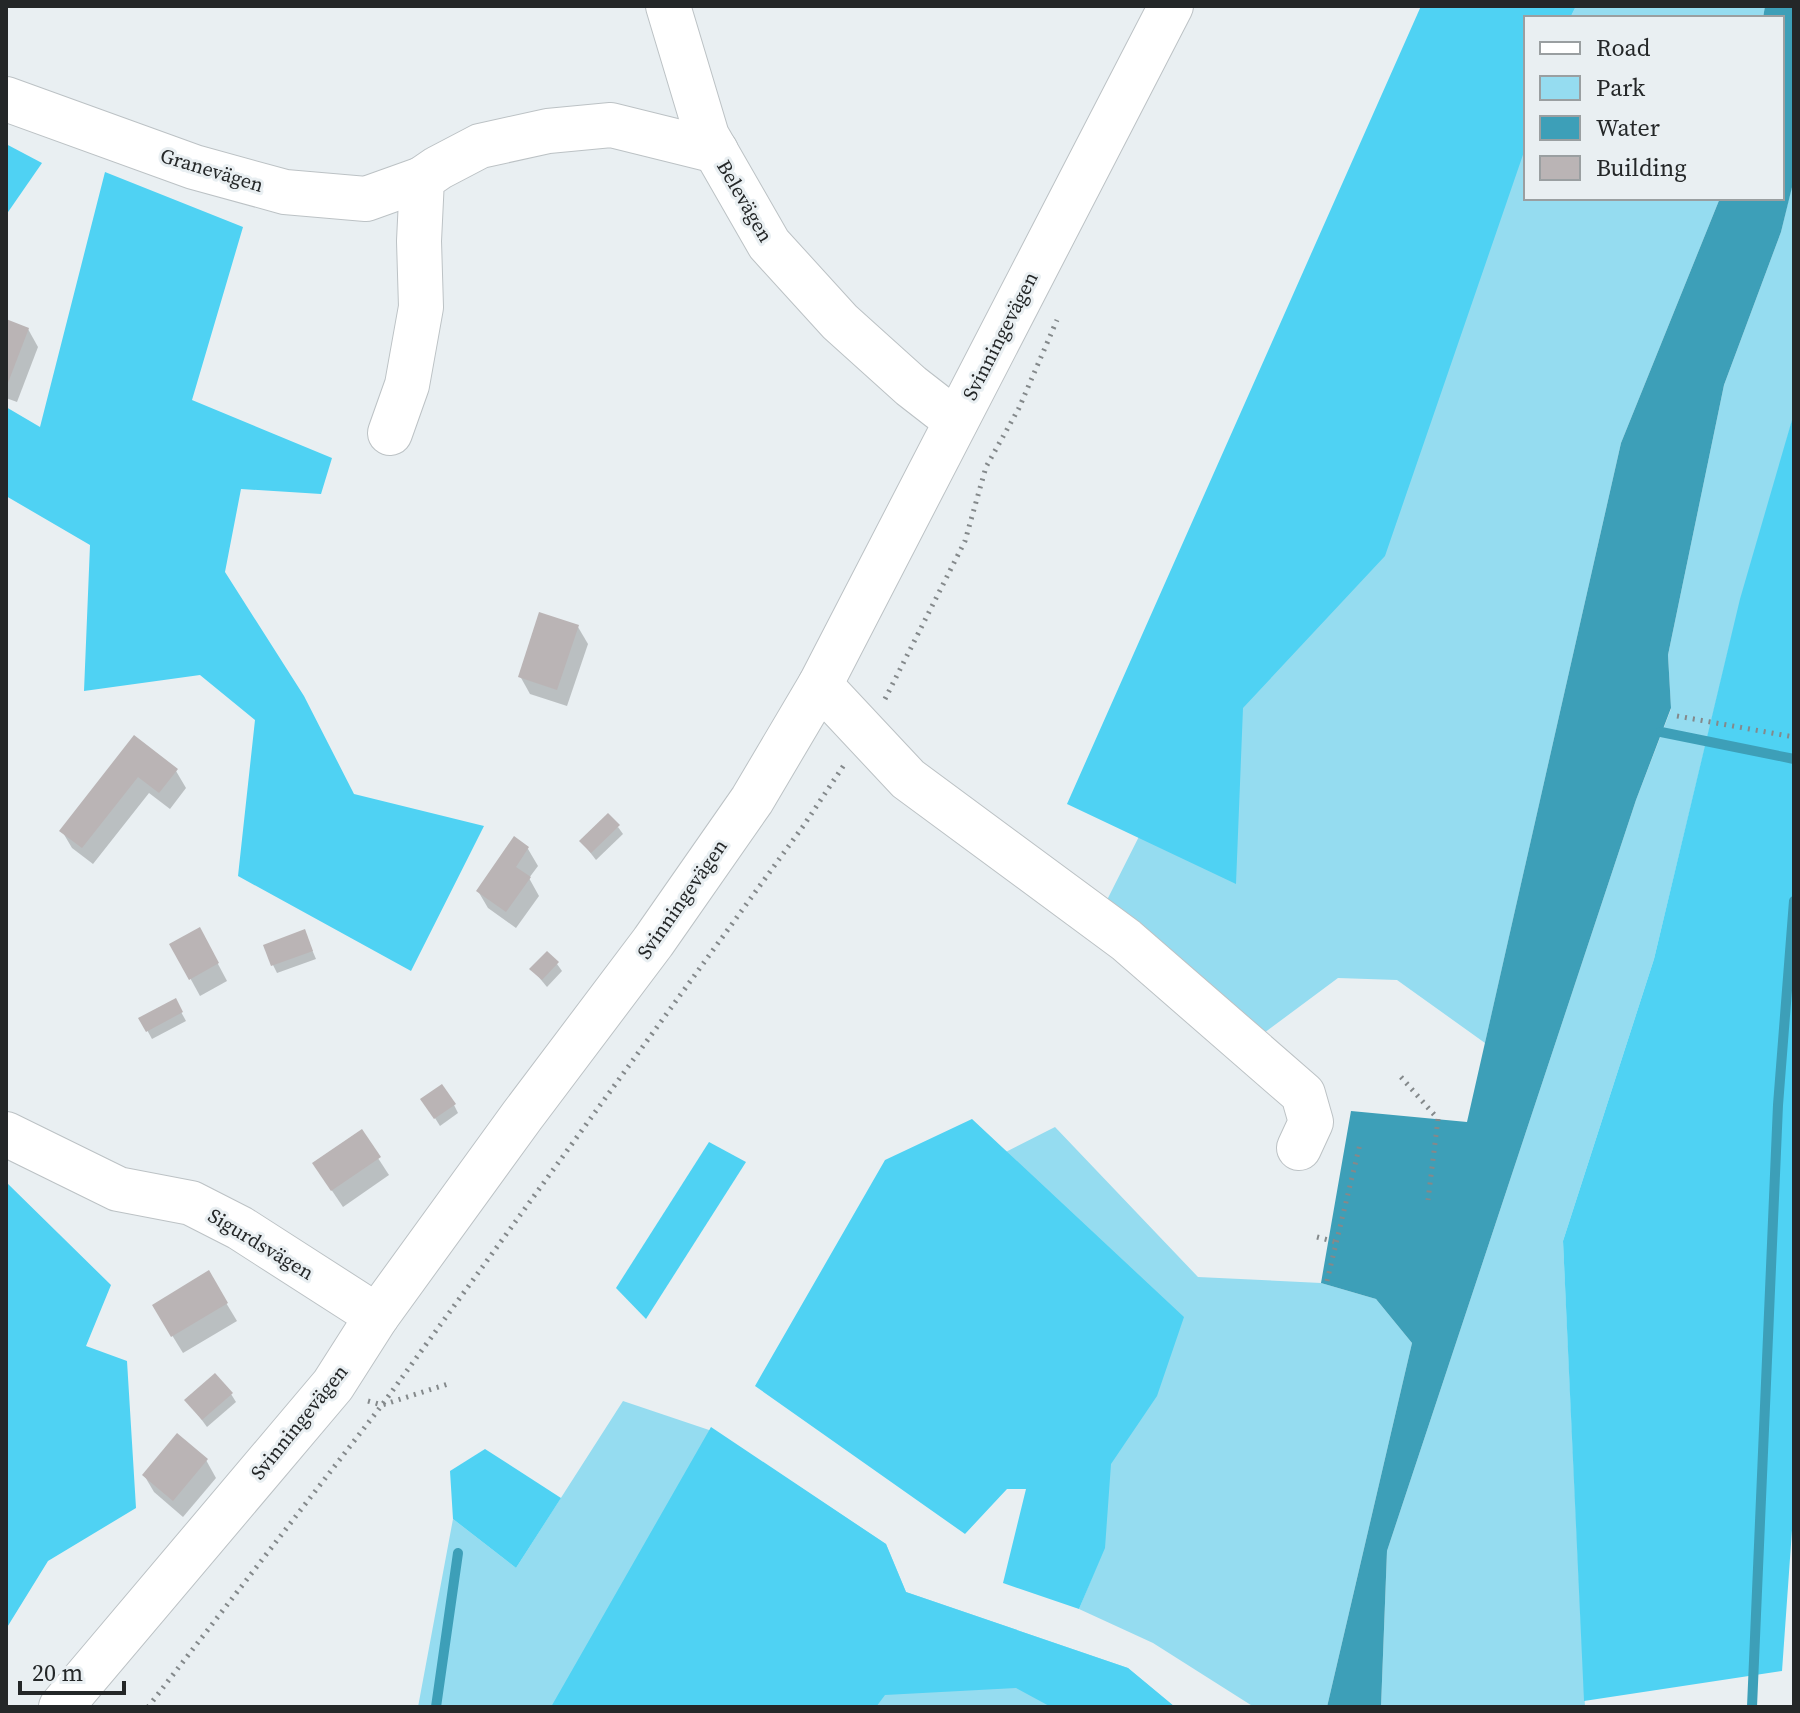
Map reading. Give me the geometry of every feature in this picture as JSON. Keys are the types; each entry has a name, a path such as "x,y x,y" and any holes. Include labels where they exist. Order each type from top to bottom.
{"street":[{"name":"Belevägen","path":"668,6 707,136 769,244 840,322 911,386 956,421"},
{"name":"Svinningevägen","path":"61,1707 329,1389 377,1316 653,942 752,800 820,685 1171,6"},
{"name":"Granevägen","path":"6,99 194,167 285,192 366,199 422,179 480,146 548,131 611,125 716,151"},
{"path":"390,433 407,385 421,307 419,241 422,179"},
{"path":"820,685 908,779 1126,940 1303,1094 1311,1122 1299,1148"},
{"name":"Sigurdsvägen","path":"6,1134 118,1189 191,1203 240,1228 377,1316"}],"path":[{"path":"1677,716 1794,737"},
{"path":"1401,1077 1438,1119 1428,1200"},
{"path":"1327,1281 1360,1144"},
{"path":"1317,1237 1336,1242"},
{"path":"329,1389 382,1405 451,1383"}],"green space":[{"path":"1576,6 1765,6 1763,16 1571,16"},
{"path":"1524,105 1524,200 1719,200 1621,443 1485,1043 1397,980 1338,978 1264,1033 1107,900 1229,658"},
{"path":"1794,177 1794,414 1731,639 1654,959 1563,1241 1585,1707 1381,1707 1387,1551 1636,800 1671,709 1668,655 1724,385 1781,232"},
{"path":"1055,1127 1198,1277 1321,1283 1376,1299 1412,1343 1327,1707 1254,1707 1153,1643 1079,1609 1104,1548 892,1210"},
{"path":"623,1401 718,1433 886,1544 906,1592 1128,1668 1175,1707 418,1707 453,1519 516,1568"}],"shaded area":[{"path":"1421,6 1576,6 1571,16 1524,16 1524,152 1385,556 1243,708 1236,884 1067,804"},
{"path":"6,144 42,163 6,215"},
{"path":"105,172 243,227 192,400 332,458 321,494 241,489 225,572 304,696 354,794 484,826 411,971 238,876 255,720 200,675 84,691 90,545 6,496 6,407 40,427"},
{"path":"1794,413 1794,1502 1782,1671 1584,1701 1563,1241 1654,959 1740,599"},
{"path":"972,1119 1184,1317 1157,1396 1111,1464 1105,1548 1079,1609 1003,1583 1026,1489 1007,1489 965,1534 755,1386 885,1160"},
{"path":"709,1142 746,1162 646,1319 616,1288"},
{"path":"6,1182 111,1285 86,1346 127,1361 136,1508 48,1561 6,1629"},
{"path":"711,1427 886,1544 906,1592 1128,1668 1175,1707 1051,1707 1016,1688 885,1695 876,1707 551,1707"},
{"path":"485,1449 561,1498 516,1568 453,1519 450,1471"}],"water":[{"path":"1765,6 1794,6 1794,179 1781,232 1724,385 1668,655 1671,708 1636,800 1387,1551 1381,1707 1327,1707 1412,1343 1376,1299 1321,1283 1351,1111 1467,1122 1621,443 1719,200 1784,200 1784,16 1763,16"}],"building":[{"path":"6,319 29,328 6,388"},
{"path":"539,612 579,625 557,690 518,677"},
{"path":"134,735 178,769 159,793 138,777 82,848 59,831"},
{"path":"608,813 620,825 591,853 579,841"},
{"path":"514,836 529,847 516,867 531,877 506,912 476,891"},
{"path":"200,927 219,963 189,980 169,944"},
{"path":"305,929 313,951 271,966 263,945"},
{"path":"547,951 559,962 542,980 529,969"},
{"path":"176,998 183,1012 146,1032 138,1018"},
{"path":"442,1084 456,1104 434,1119 420,1099"},
{"path":"362,1129 381,1157 331,1191 312,1163"},
{"path":"209,1270 228,1303 171,1337 152,1305"},
{"path":"215,1373 233,1393 202,1420 184,1400"},
{"path":"177,1433 208,1459 173,1501 142,1475"}],"waterway":[{"path":"1661,732 1794,759"},
{"path":"1752,1707 1778,1105 1794,901"},
{"path":"436,1707 458,1553"}]}
